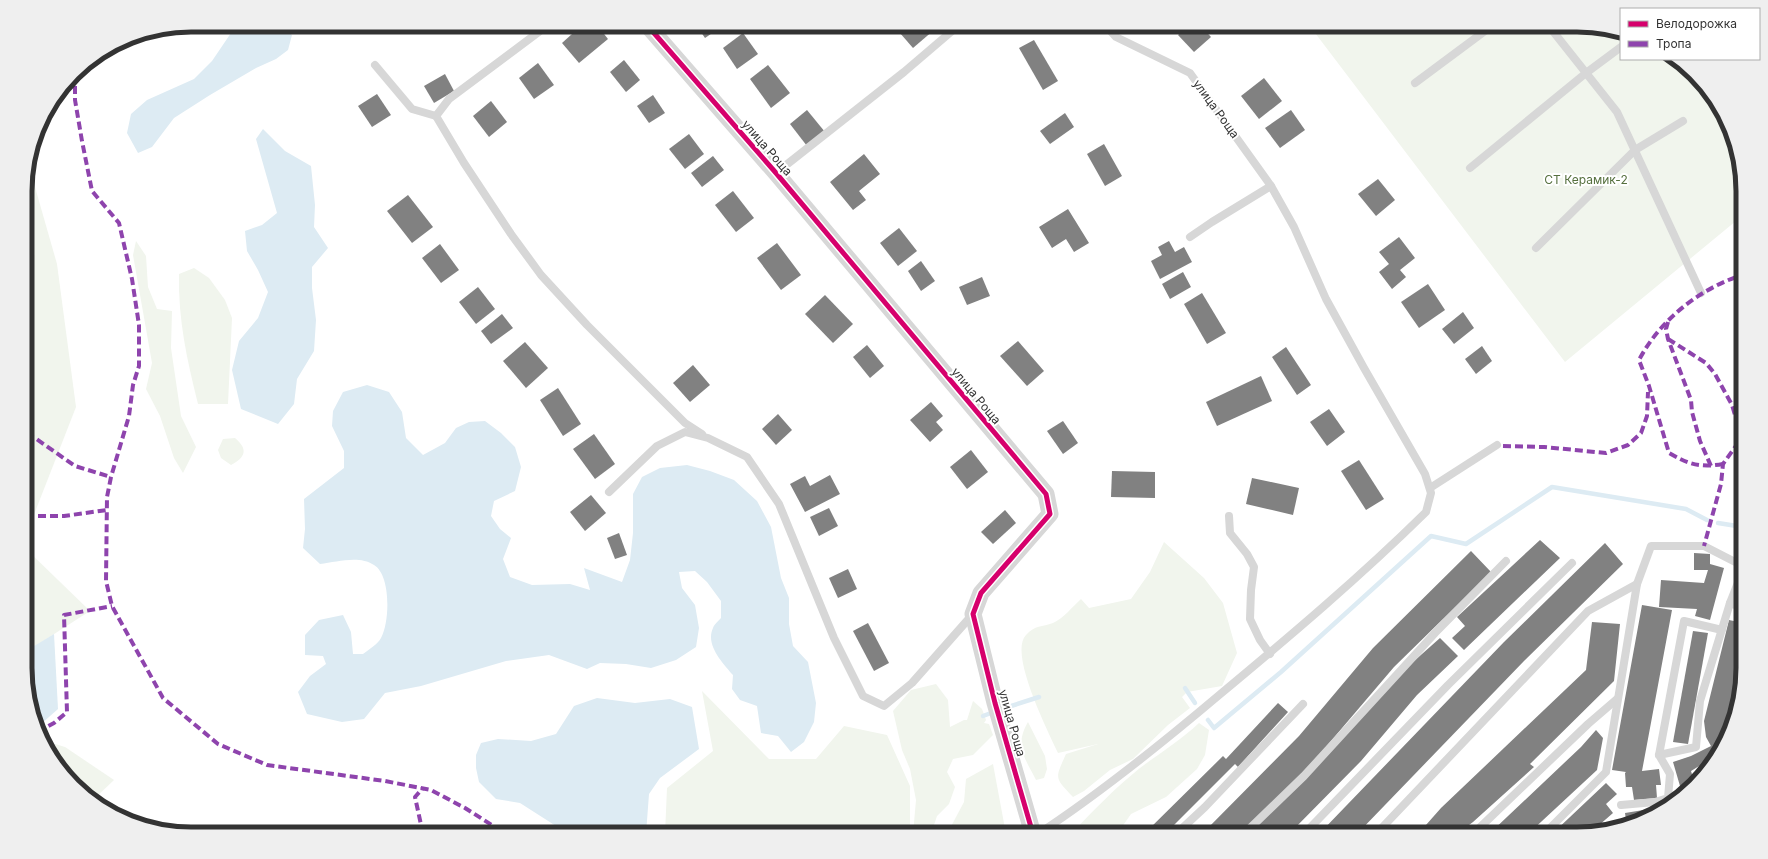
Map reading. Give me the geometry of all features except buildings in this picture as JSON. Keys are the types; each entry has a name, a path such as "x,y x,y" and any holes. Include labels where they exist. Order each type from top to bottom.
{"street":[{"name":"улица Роща","path":"653,32 776,173 1046,494 1050,514 981,593 973,614 995,704 1031,827"}],"lane":[{"path":"376,65 412,109 436,116 449,99 539,32"},
{"path":"776,173 904,72 951,32"},
{"name":"улица Роща","path":"1111,32 1116,37 1190,73 1271,186 1294,227 1326,299 1425,474 1430,488"},
{"path":"1415,82 1483,32"},
{"path":"1554,32 1617,112 1701,293"},
{"path":"1470,168 1586,73 1620,48"},
{"name":"улица Роща","path":"436,116 472,176 541,275 587,324 685,422 708,438 747,457 779,504 834,638 863,696 884,706 912,683 973,614"},
{"path":"1536,248 1635,150 1682,121"},
{"path":"1190,237 1271,186"},
{"name":"улица Роща","path":"609,492 656,446 685,432 708,438"},
{"path":"1049,827 1076,809 1172,736 1270,654 1426,512 1431,493 1430,488 1498,445"},
{"path":"1229,516 1230,533 1247,554 1254,567 1251,590 1250,619 1260,640 1270,654"},
{"path":"1551,827 1606,772 1637,584 1651,546 1704,546 1736,562"},
{"path":"1251,827 1304,776 1435,633 1506,561"},
{"path":"1311,827 1448,685 1572,563"},
{"path":"1383,827 1588,611 1637,584"},
{"path":"1659,755 1696,747 1700,701 1736,588"},
{"path":"1730,603 1736,605"},
{"path":"1621,805 1655,802 1668,798 1670,774 1659,755 1684,621 1722,630"},
{"path":"1480,827 1582,730 1617,699"},
{"path":"1184,827 1205,807 1303,704"}],"green space":[{"name":"СТ Керамик-2","path":"1314,32 1598,33 1620,38 1620,60 1666,60 1682,71 1697,86 1720,121 1731,150 1736,181 1736,221 1565,362"},
{"path":"32,178 57,264 76,407 32,520"},
{"path":"136,241 146,256 148,287 157,309 172,311 171,348 181,416 196,447 183,473 174,458 160,416 146,389 152,363 133,255"},
{"path":"194,268 209,278 225,300 232,318 228,404 198,404 190,372 180,308 179,274"},
{"path":"235,438 242,446 244,453 240,459 231,465 221,458 218,450 223,439"},
{"path":"1164,542 1204,578 1223,603 1237,653 1222,686 1187,692 1182,697 1190,708 1168,725 1133,759 1110,770 1084,791 1073,797 1062,785 1058,777 1058,773 1066,754 1098,744 1058,753 1039,712 1026,675 1022,658 1022,644 1029,632 1057,621 1081,599 1089,608 1131,599 1150,572"},
{"path":"32,555 90,611 32,648"},
{"path":"936,684 948,700 950,727 967,720 973,701 982,709 986,720 984,723 989,724 993,735 973,755 953,759 947,772 955,787 949,804 937,816 933,827 914,827 916,800 910,769 902,750 893,711 911,690"},
{"path":"702,691 769,759 816,759 844,726 887,735 910,786 910,827 665,827 667,788 713,751"},
{"path":"1028,722 1045,756 1047,769 1044,778 1036,780 1025,758 1021,745 1024,730"},
{"path":"1199,723 1209,730 1205,755 1197,769 1166,797 1131,814 1122,827 1078,827 1104,800 1140,768 1178,741"},
{"path":"50,743 65,747 114,780 97,796 86,788 71,773"},
{"path":"993,764 1005,827 951,827 964,802 966,779"}],"shaded area":[{"path":"232,32 289,32 292,35 288,50 276,59 256,68 174,118 152,147 138,153 127,133 131,114 147,100 194,79 212,61"},
{"path":"263,129 285,151 311,166 315,205 314,227 328,248 312,267 312,288 316,320 314,351 297,379 294,404 278,424 241,409 232,370 239,341 258,318 268,292 247,251 245,231 262,225 277,213 256,139"},
{"path":"367,385 389,392 402,412 406,438 423,455 445,443 456,428 469,422 485,421 501,433 515,447 521,467 515,491 494,501 491,516 500,529 511,538 503,559 510,577 532,585 570,584 590,590 584,568 622,582 630,560 633,533 633,494 642,477 660,468 687,465 710,471 734,480 757,501 771,527 781,578 789,598 789,624 793,646 808,662 816,703 814,722 804,742 791,752 778,736 761,733 757,706 740,700 732,689 733,675 716,653 711,641 713,628 721,618 721,601 707,582 695,571 679,572 682,588 695,605 699,628 696,647 676,660 651,668 626,664 600,663 587,669 549,655 506,661 421,686 385,693 364,719 342,722 307,714 298,692 310,676 326,664 323,656 305,655 305,635 319,620 343,615 351,632 353,654 363,654 380,640 386,621 386,588 384,578 380,570 374,565 362,560 320,564 303,548 305,529 304,499 344,468 344,451 332,426 333,411 343,392"},
{"path":"54,634 58,709 42,723 33,689 32,647"},
{"path":"597,698 635,703 670,699 692,707 699,749 660,778 649,794 647,827 556,827 520,803 496,799 479,782 476,768 476,755 481,743 498,739 531,741 556,734 574,706"}],"waterway":[{"path":"1208,720 1214,728 1281,672 1431,536 1466,544 1552,487 1686,509 1707,520"},
{"path":"1718,523 1736,526"},
{"path":"1185,688 1195,703"},
{"path":"1008,707 1039,697"},
{"path":"983,716 991,713"}],"marked path":[{"path":"75,82 75,100 92,191 119,223 132,279 139,325 139,366 133,385 129,416 111,477 107,497 106,581 112,606 163,698 218,744 267,765 385,781 431,790 465,808 495,827"},
{"path":"1723,464 1708,466 1694,464 1669,453 1649,386 1639,360 1648,345 1669,319 1696,298 1726,281 1736,277"},
{"path":"1668,322 1666,329 1668,339 1691,400 1692,412 1700,441 1711,466"},
{"path":"1668,339 1706,363 1715,374 1732,405 1736,418"},
{"path":"1503,446 1544,447 1606,453 1628,445 1641,433 1647,416 1648,392"},
{"path":"32,437 75,466 111,477"},
{"path":"1704,546 1721,484 1723,464 1736,446"},
{"path":"32,516 64,516 107,510"},
{"path":"44,729 54,723 67,712 64,615 112,606"},
{"path":"421,827 415,797 423,788"}],"cycle path":[{"path":"653,32 776,173 1046,494 1050,514 981,593 973,614 995,703 1031,827"}]}
